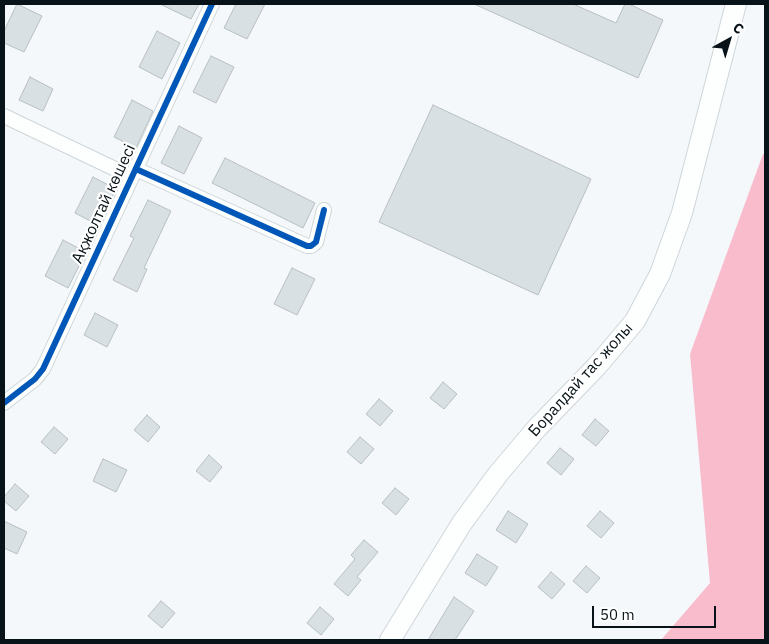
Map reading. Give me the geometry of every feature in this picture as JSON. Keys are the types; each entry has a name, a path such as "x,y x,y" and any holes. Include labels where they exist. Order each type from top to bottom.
{"main road":[{"name":"Боралдай тас жолы","path":"390,640 462,523 498,474 537,428 597,366 635,321 660,274 682,213 736,4"}],"street":[{"name":"Ақжолтай көшесі","path":"4,403 35,379 43,369 212,4"},
{"path":"4,116 307,246 311,246 316,242 324,210"}],"shaded area":[{"path":"763,154 765,154 765,640 661,640 710,583 690,354"}],"building":[{"path":"17,4 42,16 24,52 4,43 4,31"},
{"path":"160,4 199,4 191,19"},
{"path":"236,4 265,4 247,39 224,28"},
{"path":"474,4 573,4 616,23 625,4 629,4 663,20 638,78"},
{"path":"157,31 180,43 162,79 139,67"},
{"path":"211,56 234,67 216,103 193,92"},
{"path":"30,77 53,89 43,111 19,100"},
{"path":"132,100 153,111 136,148 114,137"},
{"path":"433,105 591,179 538,295 379,222"},
{"path":"179,126 202,138 184,174 161,163"},
{"path":"225,158 315,203 303,228 212,183"},
{"path":"93,177 116,189 98,225 75,213"},
{"path":"148,200 171,211 144,268 147,269 137,292 113,280 134,238 130,236"},
{"path":"63,240 86,252 68,288 45,276"},
{"path":"292,268 315,279 297,315 274,304"},
{"path":"95,313 118,325 107,347 84,335"},
{"path":"443,382 457,394 444,409 430,398"},
{"path":"379,399 393,411 380,426 366,414"},
{"path":"147,415 160,427 148,442 134,430"},
{"path":"595,419 609,431 596,446 582,435"},
{"path":"54,427 68,439 55,454 41,442"},
{"path":"360,437 374,449 361,464 347,452"},
{"path":"560,448 574,459 561,475 547,463"},
{"path":"209,455 222,467 210,482 196,471"},
{"path":"103,459 127,470 116,492 93,481"},
{"path":"15,484 29,496 16,511 4,501 4,497"},
{"path":"395,488 409,499 396,515 382,503"},
{"path":"508,511 528,524 516,543 496,530"},
{"path":"600,511 614,523 601,538 587,526"},
{"path":"4,521 27,532 17,554 4,548"},
{"path":"364,540 378,552 357,577 361,580 348,596 334,584 355,559 351,555"},
{"path":"477,554 498,567 486,586 465,573"},
{"path":"586,566 600,578 587,593 573,581"},
{"path":"551,572 565,584 552,599 538,587"},
{"path":"454,597 474,611 455,640 428,640"},
{"path":"161,601 175,613 162,628 148,616"},
{"path":"320,607 334,619 321,635 307,623"}],"cycle path":[{"path":"4,403 35,379 43,369 212,4"},
{"path":"136,169 307,246 311,246 316,242 324,210"}]}
